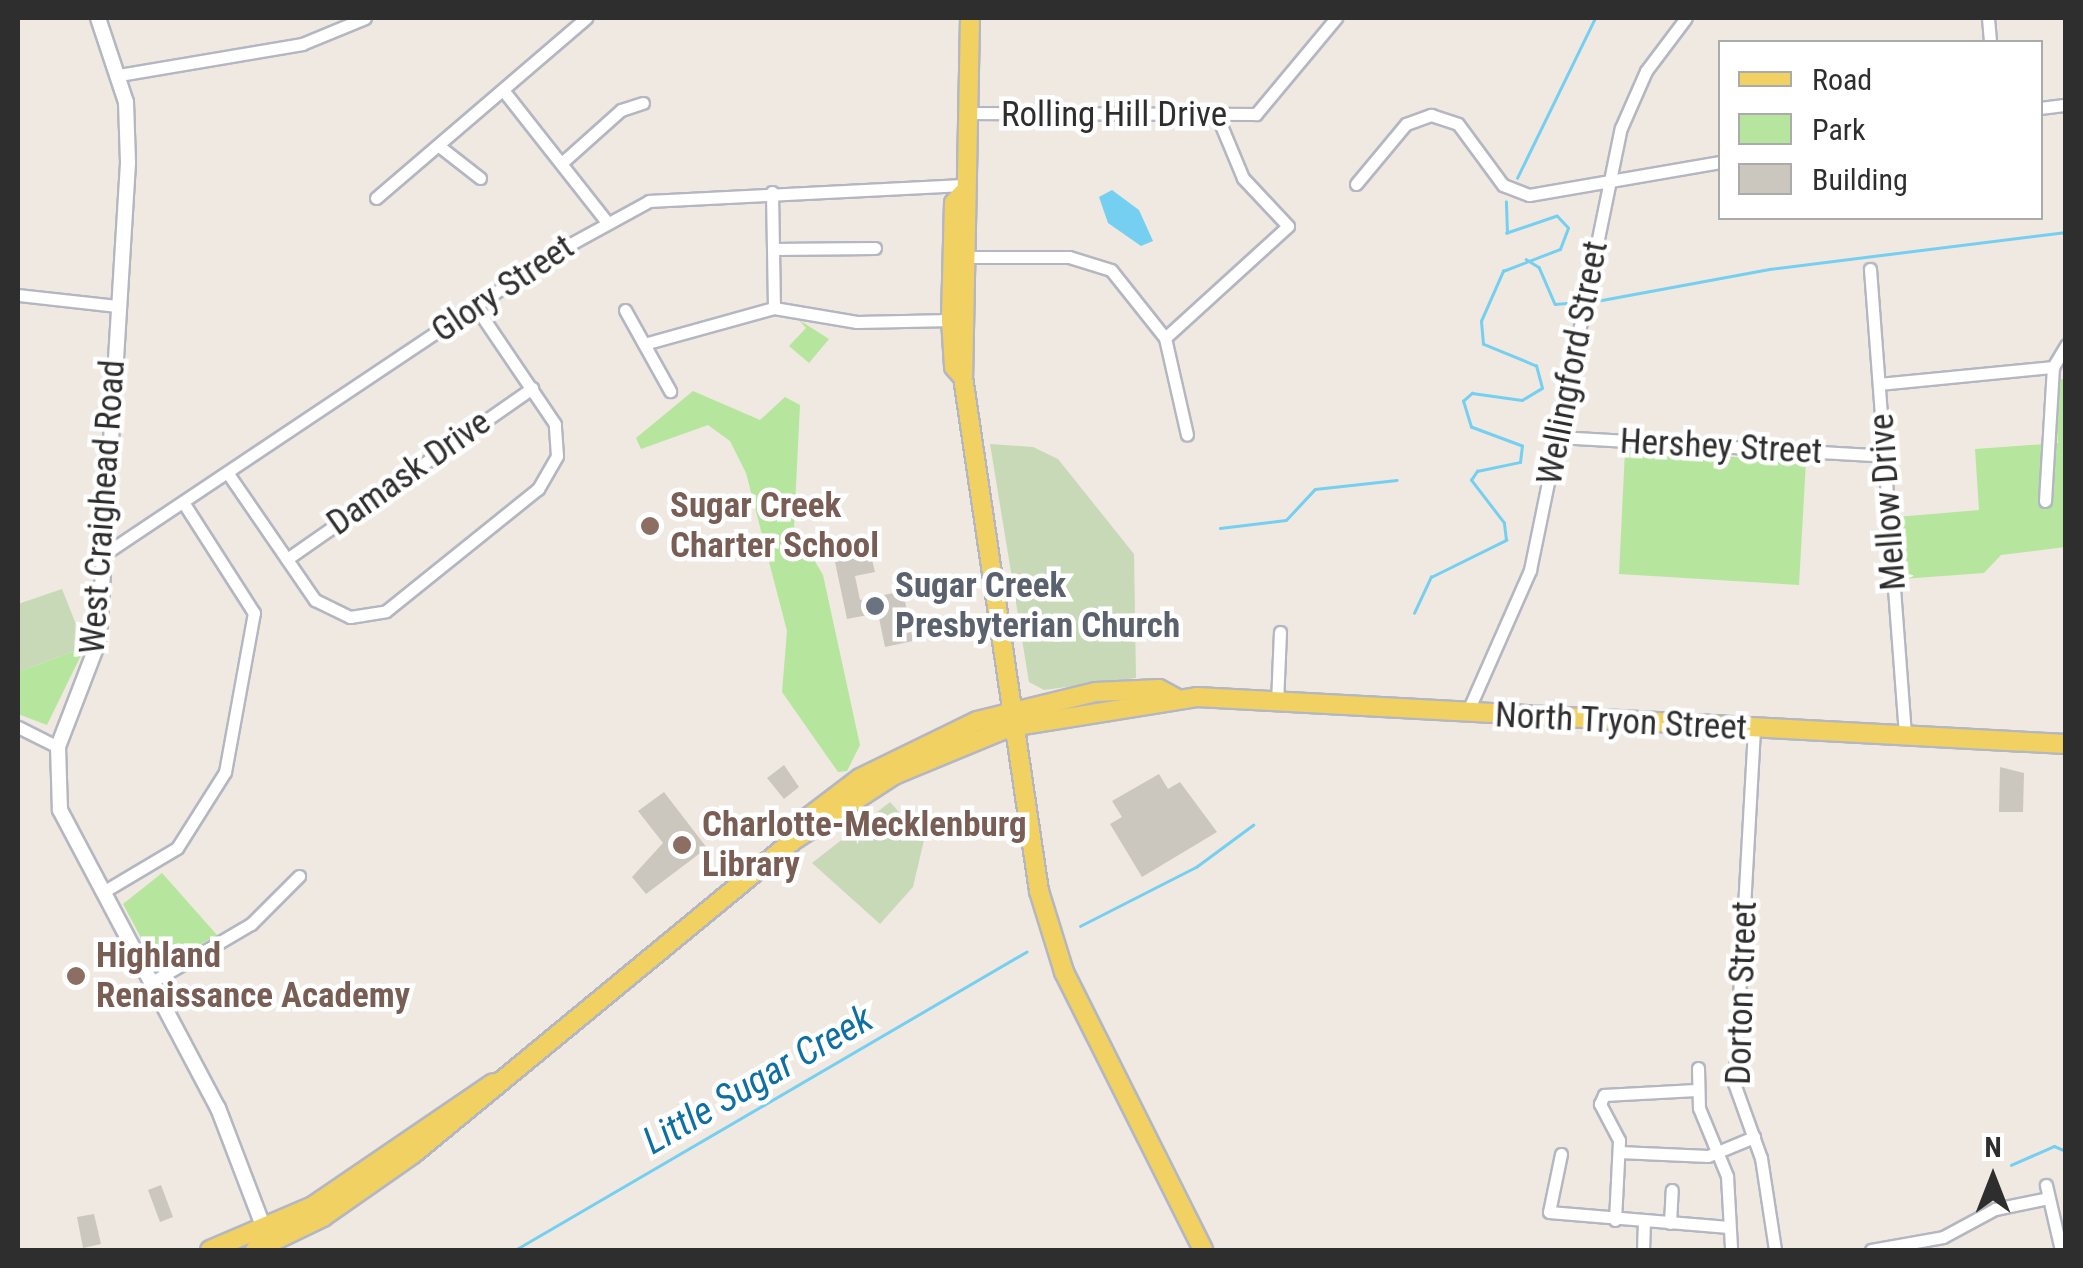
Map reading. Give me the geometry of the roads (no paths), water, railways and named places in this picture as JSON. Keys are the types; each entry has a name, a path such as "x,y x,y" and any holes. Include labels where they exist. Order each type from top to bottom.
{"main road":[{"path":"970,18 963,190 966,257 963,377 1009,719 1052,939 1203,1250"},
{"path":"963,190 954,203 950,320 954,367 963,377"},
{"name":"North Tryon Street","path":"210,1250 265,1244 479,1086 493,1084 797,838 801,822 880,765 1009,719 1176,698 2066,744"}],"street":[{"name":"West Craighead Road","path":"98,18 119,75 128,163 95,659 58,747 60,810 218,1108 265,1244"},
{"path":"119,75 302,44 365,18"},
{"path":"376,198 586,18"},
{"name":"Rolling Hill Drive","path":"966,114 1218,118 1265,110 1336,18"},
{"name":"Wellingford Street","path":"1467,714 1523,594 1559,438 1608,182 1633,96 1686,18"},
{"path":"504,90 565,160 606,222"},
{"path":"565,160 621,110 643,103"},
{"path":"1356,184 1406,124 1448,117 1512,191 1540,195 1718,162"},
{"path":"1165,338 1288,226 1243,178 1218,118"},
{"path":"439,146 480,178"},
{"name":"Glory Street","path":"100,557 185,505 475,306 606,222 666,197 963,190"},
{"path":"772,192 774,308"},
{"path":"773,249 875,248"},
{"path":"966,257 1098,262 1165,338 1188,435"},
{"name":"Mellow Drive","path":"1870,270 1905,735"},
{"path":"18,295 118,306"},
{"path":"229,475 287,559 331,612 386,611 551,472 559,441 532,388 475,306"},
{"path":"644,344 774,308 857,322 950,320"},
{"path":"625,310 670,391"},
{"path":"2045,501 2053,368 2066,345"},
{"path":"1879,384 2053,368"},
{"name":"Damask Drive","path":"287,559 532,388"},
{"name":"Hershey Street","path":"1559,438 1884,456"},
{"path":"103,892 177,848 225,772 254,613 185,505"},
{"path":"1277,702 1280,632"},
{"path":"18,728 58,747"},
{"name":"Dorton Street","path":"1754,729 1734,1083 1754,1137 1774,1250"},
{"path":"152,982 251,924 299,876"},
{"path":"1698,1068 1696,1090 1719,1154 1731,1248"},
{"path":"1615,1220 1619,1152 1600,1104 1607,1092 1696,1090"},
{"path":"1619,1152 1719,1154 1754,1137"},
{"path":"1560,1154 1549,1212 1728,1227"},
{"path":"1670,1224 1672,1190"},
{"path":"1871,1250 1943,1237 1996,1209 2047,1192 2061,1250"},
{"path":"1643,1250 1644,1222"}],"water":[{"path":"1112,190 1139,210 1153,241 1141,246 1108,223 1099,197"}],"waterway":[{"path":"1517,178 1595,18"},
{"name":"Little Sugar Creek","path":"1414,613 1431,577 1506,540 1504,523 1471,480 1477,471 1520,462 1522,446 1471,427 1463,401 1472,393 1522,400 1542,388 1536,366 1483,344 1481,321 1503,271 1560,249 1568,228 1557,216 1507,233 1506,202"},
{"name":"Little Sugar Creek","path":"1591,302 1769,269 2066,232"},
{"name":"Little Sugar Creek","path":"1526,259 1539,267 1555,304 1576,302"},
{"path":"1220,528 1286,520 1315,489 1397,480"},
{"name":"Little Sugar Creek","path":"1080,926 1196,867 1253,825"},
{"name":"Little Sugar Creek","path":"515,1250 1026,952"},
{"path":"2011,1165 2054,1146 2066,1151"}],"place":[{"name":"Sugar Creek Charter School","path":"650,526"},
{"name":"Sugar Creek Presbyterian Church","path":"875,606"},
{"name":"Charlotte-Mecklenburg Library","path":"682,845"},
{"name":"Highland Renaissance Academy","path":"76,976"}]}
